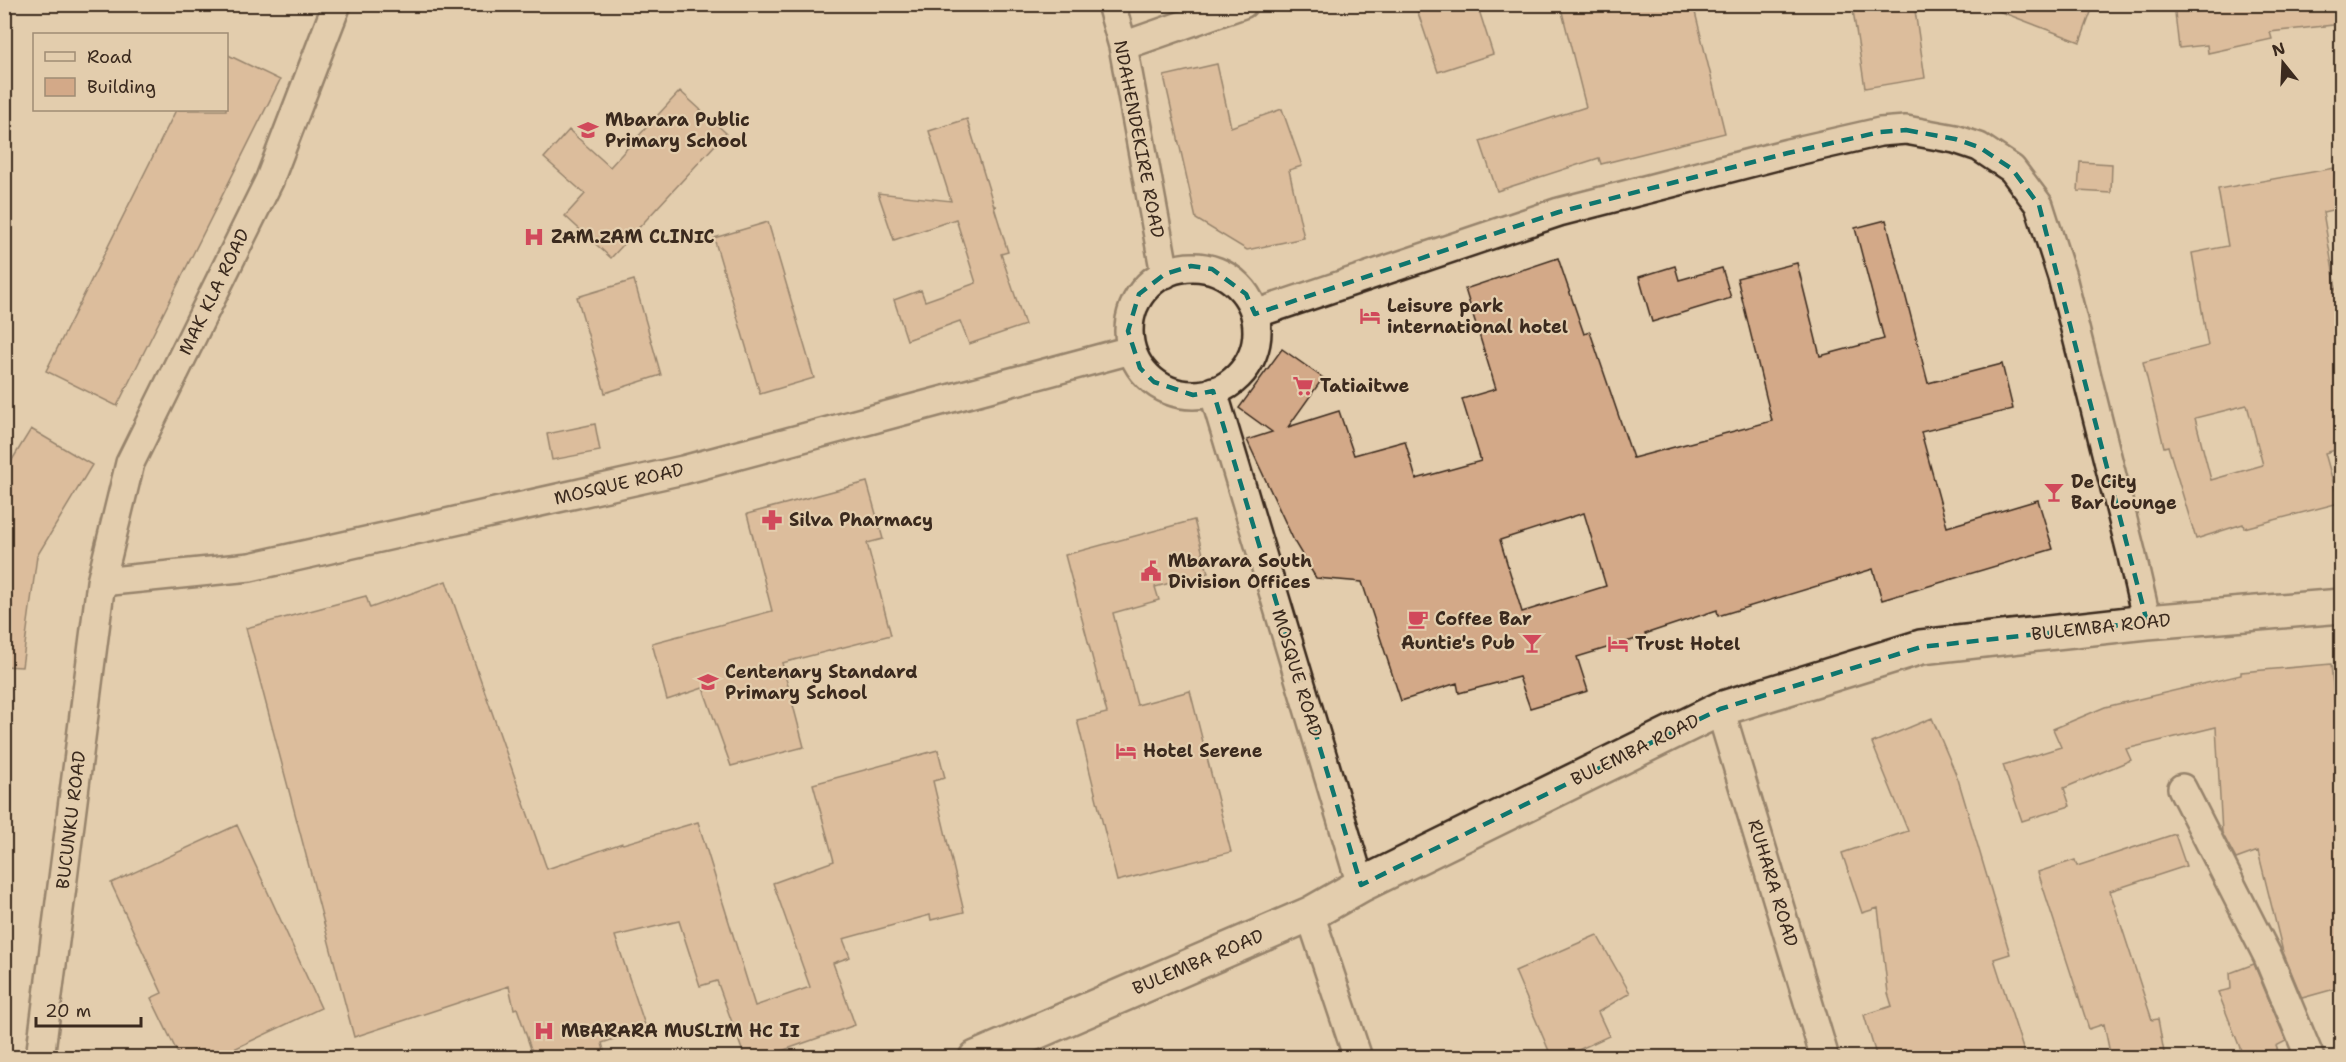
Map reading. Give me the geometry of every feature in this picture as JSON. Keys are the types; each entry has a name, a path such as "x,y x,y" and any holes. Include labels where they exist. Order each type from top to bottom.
{"main road":[{"name":"BULEMBA ROAD","path":"976,1058 1310,914 1360,885 1720,709 1921,647 2147,622 2342,606"}],"street":[{"name":"MAK KLA ROAD","path":"101,582 129,464 269,182 337,4"},
{"name":"NDAHENDEKIRE ROAD","path":"1111,4 1123,46 1165,274"},
{"path":"1123,46 1243,4"},
{"path":"1255,314 1559,212 1799,150 1880,132 1906,130 1955,138 1979,147 2012,169 2039,205 2062,277 2132,552 2147,622"},
{"path":"1191,266 1212,269 1232,279 1246,294 1255,314 1257,333 1254,352 1244,369 1230,383 1213,391 1193,395 1173,392 1154,382 1140,368 1131,350 1128,331 1131,312 1139,294 1152,280 1165,274 1191,266"},
{"name":"MOSQUE ROAD","path":"101,582 250,567 671,472 1131,350"},
{"name":"MOSQUE ROAD","path":"1213,391 1360,885"},
{"name":"BUCUNKU ROAD","path":"40,1058 101,582"},
{"name":"RUHARA ROAD","path":"1720,709 1825,1058"},
{"path":"2182,788 2268,957 2310,1058"},
{"path":"1310,914 1358,1058"}],"highlighted area":[{"path":"1906,130 1955,139 1979,147 2012,169 2039,205 2147,622 1921,647 1720,709 1361,885 1213,391 1193,395 1154,382 1140,368 1128,331 1139,294 1165,274 1191,266 1212,269 1246,294 1255,314 1559,212 1788,153 1880,132"}],"building":[{"path":"1415,4 1477,4 1493,54 1438,72"},
{"path":"1560,4 1693,4 1725,133 1601,164 1599,158 1497,191 1480,141 1586,107"},
{"path":"1852,4 1914,4 1925,78 1865,88"},
{"path":"1988,4 2094,4 2080,42 1988,7"},
{"path":"2174,4 2342,4 2342,24 2270,32 2272,39 2208,53 2207,45 2179,48"},
{"path":"228,55 280,80 117,406 46,371 176,111 228,111"},
{"path":"1217,64 1231,127 1282,109 1302,166 1289,170 1304,238 1247,250 1196,219 1164,76"},
{"path":"680,91 726,133 611,258 565,216 585,194 544,158 569,130 610,167"},
{"path":"967,119 994,206 996,206 994,207 1008,252 1001,254 1025,325 969,344 960,321 907,340 894,300 921,290 925,301 976,283 956,219 894,240 878,193 951,201 929,131"},
{"path":"2080,162 2112,164 2111,193 2078,191"},
{"path":"2334,168 2341,208 2323,212 2342,324 2342,448 2325,453 2339,503 2244,528 2243,524 2196,539 2168,446 2164,447 2143,362 2208,346 2192,253 2228,246 2218,189","holes":["2247,405 2263,465 2211,480 2195,418"]},
{"path":"1886,220 1928,383 2002,364 2013,409 1921,432 1947,527 2038,500 2053,549 1882,600 1873,569 1718,616 1717,610 1645,634 1646,636 1577,657 1588,691 1530,708 1519,677 1459,693 1457,683 1401,701 1362,582 1316,578 1295,543 1247,440 1272,432 1239,408 1282,349 1323,378 1288,427 1339,411 1354,455 1405,441 1416,479 1481,461 1462,399 1496,389 1465,289 1558,258 1584,334 1590,332 1633,458 1772,421 1737,278 1797,263 1820,356 1884,339 1855,228","holes":["1584,513 1606,586 1522,612 1500,540"]},
{"path":"768,222 814,378 760,394 714,238"},
{"path":"1675,266 1679,280 1722,268 1731,298 1652,322 1639,277"},
{"path":"634,280 661,375 605,393 577,297"},
{"path":"595,424 600,451 552,460 547,434"},
{"path":"31,429 92,465 37,556 22,667 4,666 4,473"},
{"path":"867,482 883,539 867,543 891,635 782,663 804,747 731,766 703,688 667,700 652,643 772,611 747,514"},
{"path":"1194,520 1208,573 1155,587 1159,600 1113,613 1137,705 1190,691 1231,852 1117,881 1077,720 1107,713 1065,555"},
{"path":"446,581 547,869 622,843 698,822 755,1006 810,987 773,883 834,861 813,784 938,750 945,778 933,781 964,912 931,920 930,915 843,939 850,957 833,963 855,1025 770,1055 771,1058 745,1058 717,981 700,986 679,921 615,936 646,1028 602,1043 606,1058 534,1058 517,1008 514,1009 509,986 354,1037 246,628 366,596 370,608"},
{"path":"2331,664 2339,751 2342,751 2342,987 2302,998 2283,952 2258,851 2236,859 2222,833 2216,727 2126,749 2131,760 2064,788 2070,806 2022,821 2003,765 2061,747 2053,729 2105,707 2241,675 2241,672"},
{"path":"1932,718 1958,779 2010,954 1994,959 2026,1058 1877,1058 1864,1015 1892,1006 1888,993 1878,908 1862,913 1842,853 1908,831 1872,743"},
{"path":"237,825 321,1008 215,1058 180,1058 151,998 162,993 111,883"},
{"path":"2175,834 2186,866 2110,891 2152,1020 2158,1019 2165,1058 2111,1058 2104,1024 2089,1029 2038,872 2075,860 2077,866"},
{"path":"1597,935 1630,993 1598,1012 1609,1036 1561,1058 1552,1058 1515,971"},
{"path":"2254,964 2286,1041 2276,1046 2281,1058 2244,1058 2218,992 2231,989 2230,973"}],"place":[{"name":"Mbarara Public Primary School","path":"588,130"},
{"name":"ZAM.ZAM CLINIC","path":"534,237"},
{"name":"Leisure park international hotel","path":"1370,316"},
{"name":"Tatiaitwe","path":"1303,386"},
{"name":"De City Bar Lounge","path":"2054,492"},
{"name":"Silva Pharmacy","path":"772,520"},
{"name":"Mbarara South Division Offices","path":"1151,571"},
{"name":"Coffee Bar","path":"1418,619"},
{"name":"Auntie's Pub","path":"1532,643"},
{"name":"Trust Hotel","path":"1618,644"},
{"name":"Centenary Standard Primary School","path":"708,682"},
{"name":"Hotel Serene","path":"1126,751"},
{"name":"MBARARA MUSLIM HC II","path":"544,1031"}]}
